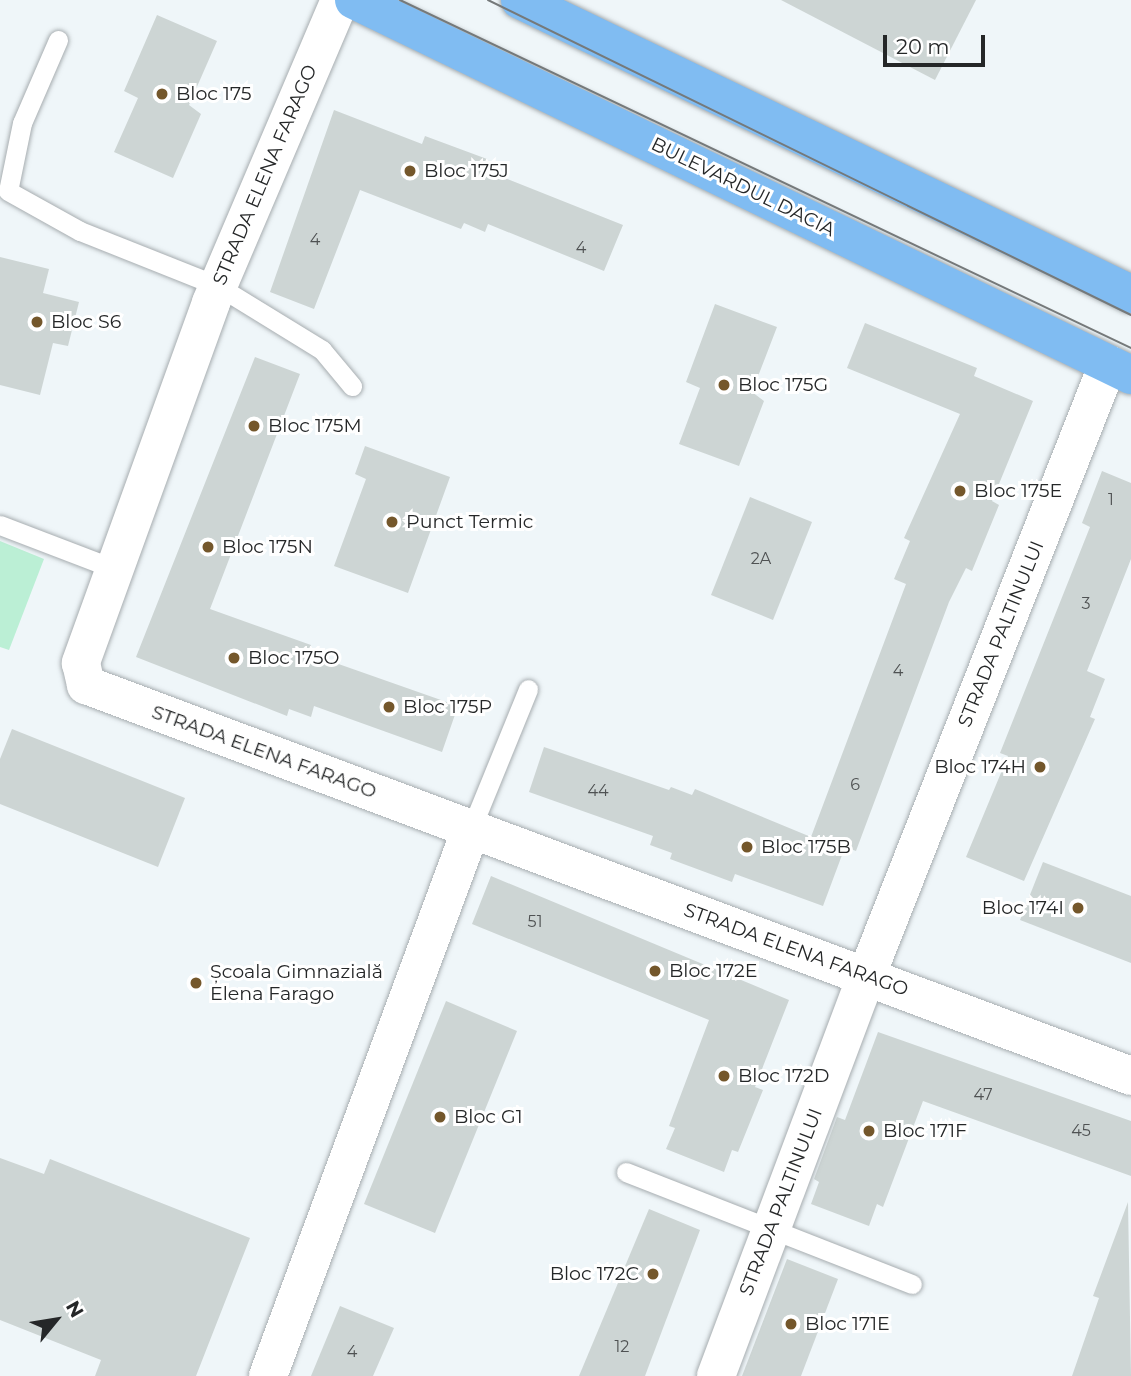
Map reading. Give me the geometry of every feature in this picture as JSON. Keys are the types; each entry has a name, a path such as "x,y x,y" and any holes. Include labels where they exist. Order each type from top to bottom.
{"main road":[{"name":"BULEVARDUL DACIA","path":"354,0 1120,369"},
{"path":"520,0 1131,294"}],"street":[{"name":"STRADA ELENA FARAGO","path":"340,0 218,286 81,663 86,685 1131,1076"},
{"name":"STRADA PALTINULUI","path":"716,1376 866,977 1120,369"},
{"path":"268,1376 471,829"}],"lane":[{"path":"58,40 22,123 8,191 80,231 218,286 321,350 352,386"},
{"path":"0,525 115,569"},
{"path":"471,829 528,689"},
{"path":"626,1172 912,1284"}],"green space":[{"path":"0,541 44,559 9,650 0,647"}],"building":[{"path":"781,0 976,0 935,80"},
{"name":"Bloc 175","path":"157,15 217,41 189,105 201,114 173,178 114,152 138,98 124,91"},
{"path":"334,110 422,144 425,136 487,159 485,165 507,174 505,178 623,225 604,271 488,224 485,232 464,223 461,229 360,190 314,309 270,292"},
{"name":"Bloc S6","path":"0,257 49,269 43,293 79,302 68,346 53,343 40,395 0,385"},
{"name":"Bloc 175G","path":"715,304 777,327 752,392 764,401 739,466 679,444 700,388 686,382"},
{"path":"865,323 977,368 974,376 1033,401 992,501 999,505 972,571 966,568 949,602 856,851 845,847 823,906 735,874 732,882 670,859 672,853 650,845 653,836 529,792 544,747 669,790 671,787 692,795 695,789 811,837 906,584 894,579 910,541 904,538 960,414 847,368"},
{"path":"255,357 300,374 210,609 311,645 309,651 330,661 458,706 442,752 314,706 311,717 289,709 287,716 136,657"},
{"name":"Punct Termic","path":"365,446 450,477 408,593 334,566 366,479 355,474"},
{"name":"Bloc 174H","path":"1102,471 1131,483 1131,559 1087,671 1105,679 1090,717 1095,719 1024,881 966,857 1008,756 1000,753 1090,527 1082,523"},
{"path":"750,497 812,522 773,620 711,595"},
{"path":"12,729 185,798 158,867 0,804 0,759"},
{"name":"Bloc 174I","path":"1043,862 1131,896 1131,963 1020,920"},
{"path":"491,876 789,1000 755,1087 763,1090 738,1152 732,1150 724,1172 666,1149 675,1128 669,1126 709,1020 472,924"},
{"name":"Bloc G1","path":"446,1001 517,1031 435,1233 364,1204"},
{"path":"878,1032 1131,1121 1131,1176 923,1101 883,1207 877,1204 869,1226 811,1204 819,1182 814,1179 837,1117 845,1120"},
{"path":"0,1158 44,1174 50,1159 250,1238 196,1376 95,1376 101,1360 0,1320"},
{"path":"1128,1202 1131,1376 1072,1376 1099,1298 1093,1296"},
{"name":"Bloc 172C","path":"649,1209 700,1230 645,1376 579,1376"},
{"name":"Bloc 171E","path":"787,1259 838,1279 801,1376 742,1376"},
{"path":"340,1306 394,1328 373,1376 311,1376"}],"tram line":[{"path":"400,0 1131,348"},
{"path":"488,0 1131,315"}],"place":[{"name":"Bloc 175","path":"162,94"},
{"name":"Bloc 175J","path":"410,171"},
{"name":"Bloc S6","path":"37,322"},
{"name":"Bloc 175G","path":"724,385"},
{"name":"Bloc 175M","path":"254,426"},
{"name":"Bloc 175E","path":"960,491"},
{"name":"Punct Termic","path":"392,522"},
{"name":"Bloc 175N","path":"208,547"},
{"name":"Bloc 175O","path":"234,658"},
{"name":"Bloc 175P","path":"389,707"},
{"name":"Bloc 174H","path":"1040,767"},
{"name":"Bloc 175B","path":"747,847"},
{"name":"Bloc 174I","path":"1078,908"},
{"name":"Bloc 172E","path":"655,971"},
{"name":"Școala Gimnazială Elena Farago","path":"196,983"},
{"name":"Bloc 172D","path":"724,1076"},
{"name":"Bloc G1","path":"440,1117"},
{"name":"Bloc 171F","path":"869,1131"},
{"name":"Bloc 172C","path":"653,1274"},
{"name":"Bloc 171E","path":"791,1324"}]}
